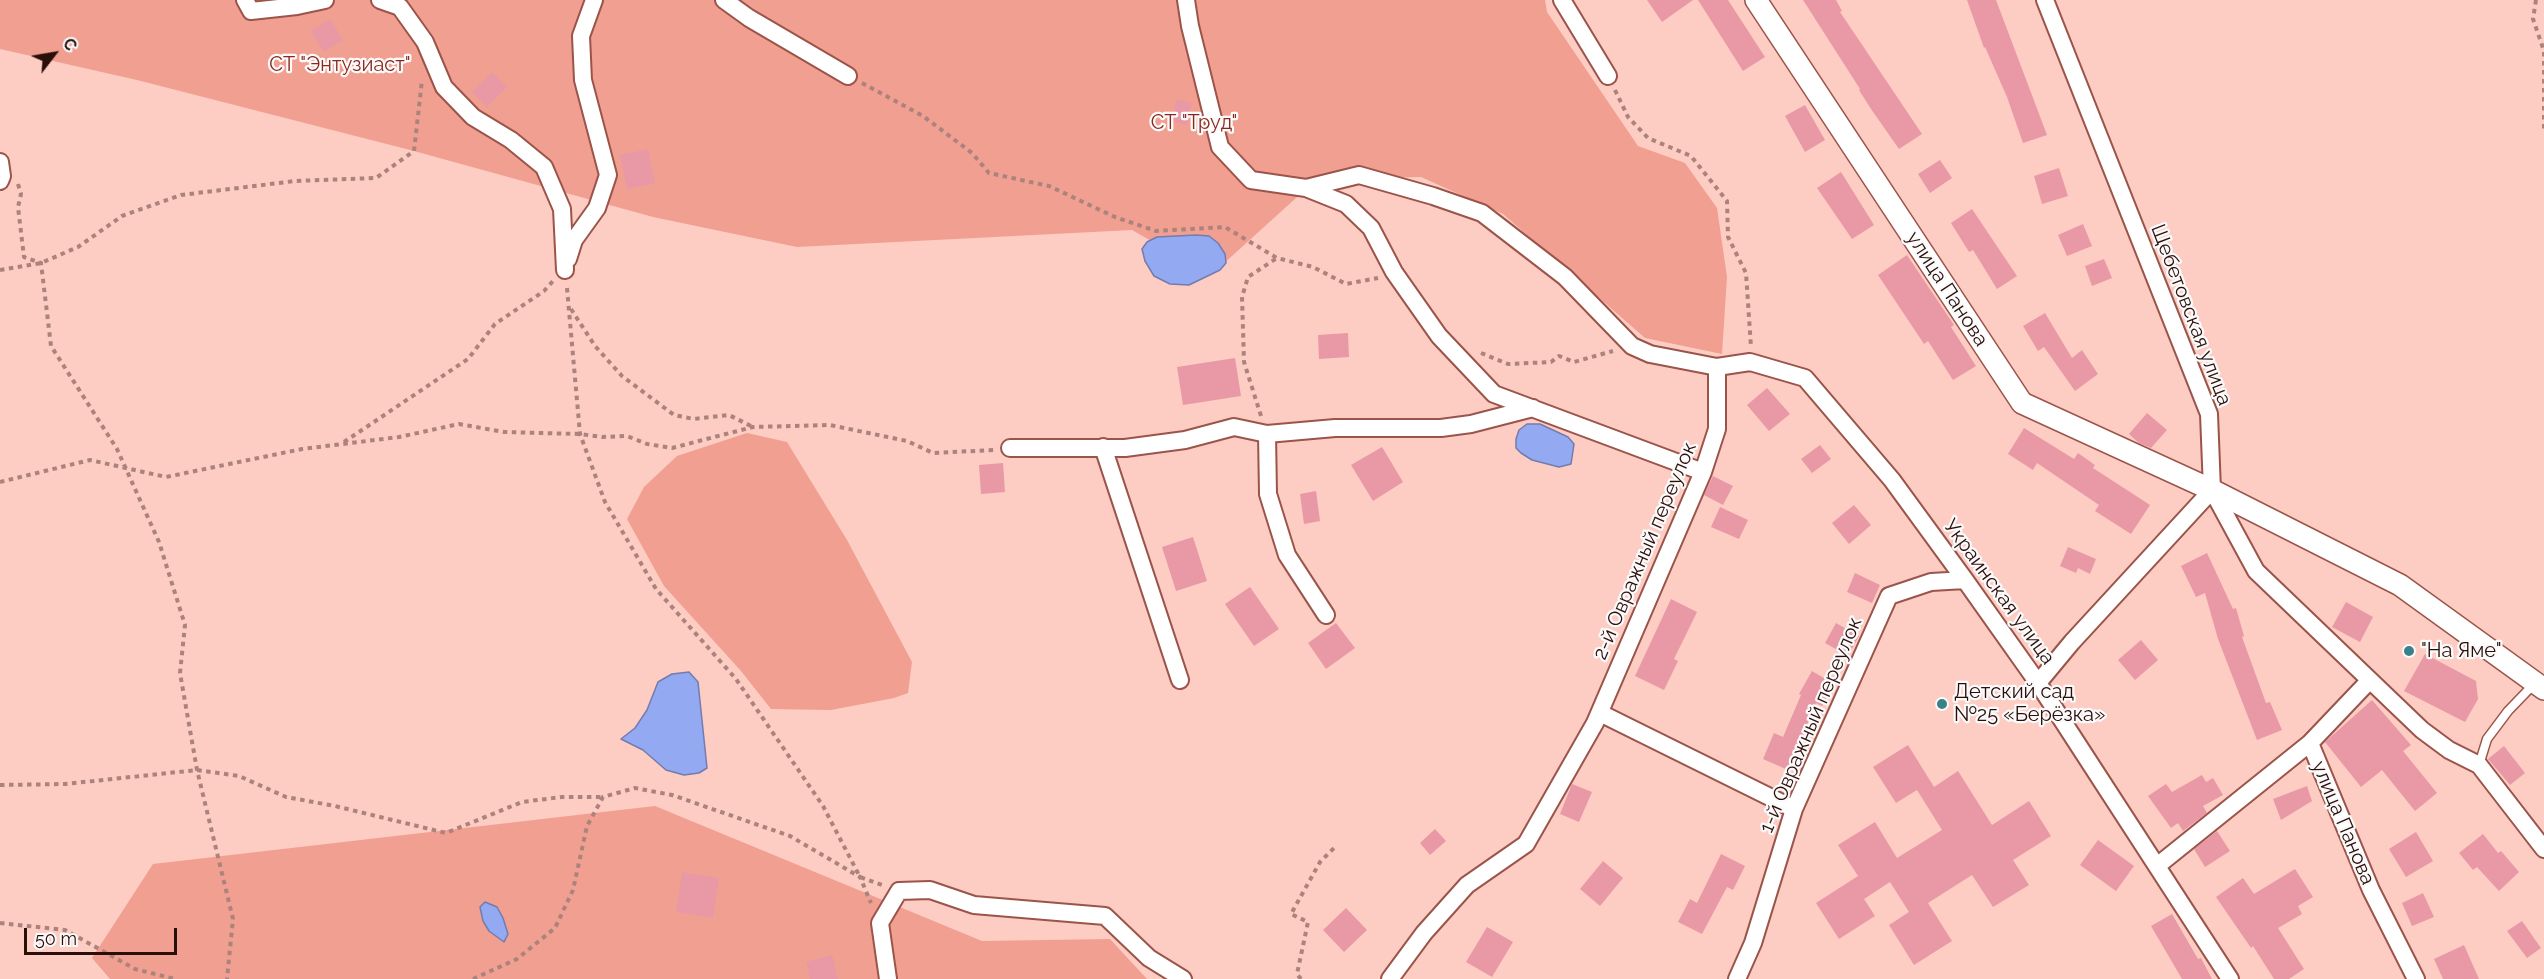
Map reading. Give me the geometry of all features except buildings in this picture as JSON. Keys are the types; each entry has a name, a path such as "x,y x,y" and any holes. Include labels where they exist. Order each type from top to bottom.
{"street":[{"path":"245,0 251,11 297,6 325,0"},
{"path":"380,0 400,7 425,42 444,87 466,110 473,117 511,140 544,166 562,209 565,270"},
{"path":"565,270 574,240 597,208 608,175 583,80 581,36 594,0"},
{"path":"724,0 749,18 848,76"},
{"path":"1185,0 1220,147 1251,180 1306,188 1346,204 1371,228 1394,272 1438,336 1494,394 1703,472"},
{"path":"1562,0 1608,76"},
{"name":"улица Панова","path":"1756,0 2022,404 2212,490 2400,585 2540,686"},
{"name":"Щебетовская улица","path":"2045,0 2209,414 2212,490 2256,571 2422,730 2449,750 2479,765 2544,849"},
{"path":"1306,188 1359,175 1482,213 1565,277 1632,346"},
{"name":"Украинская улица","path":"1632,346 1650,354 1717,367 1750,362 1805,378 1892,480 2038,683 2230,979"},
{"name":"2-й Овражный переулок","path":"1390,979 1424,933 1467,885 1526,844 1600,713 1703,472 1717,429 1717,367"},
{"path":"1010,448 1125,448 1185,440 1234,427 1267,434 1335,428 1441,428 1471,424 1533,408"},
{"path":"1267,434 1268,494 1287,555 1326,615"},
{"path":"1103,447 1180,680"},
{"path":"2038,683 2072,642 2212,490"},
{"name":"1-й Овражный переулок","path":"1737,979 1753,944 1794,809 1889,596 1931,582 1965,580"},
{"name":"улица Панова","path":"2369,681 2310,742 2371,890 2416,979"},
{"path":"1600,713 1794,809"},
{"path":"2157,866 2310,742"},
{"path":"888,979 880,923 899,891 930,890 974,905 1105,916 1149,958 1183,979"}],"lane":[{"path":"2479,765 2487,739 2508,711 2540,686"}],"path":[{"path":"2536,0 2533,19 2544,51 2544,130"},
{"path":"0,270 41,263 78,247 122,216 181,195 295,181 376,178 414,151 425,42"},
{"path":"848,76 922,116 972,153 989,172 1049,186 1115,217 1156,231 1225,226 1277,258 1312,267 1346,284 1369,281 1394,272"},
{"path":"1608,76 1628,117 1648,138 1691,156 1727,201 1728,237 1746,273 1751,328 1750,362"},
{"path":"1,173 18,183 21,194 18,207 24,257 41,263"},
{"path":"1267,434 1244,362 1242,297 1248,277 1277,258"},
{"path":"41,263 51,346 117,449 159,542 185,626 180,673 197,770 233,919 227,979"},
{"path":"565,270 571,309 580,434 605,502 656,589 736,679 823,806 880,923"},
{"path":"343,443 468,359 495,324 544,291 565,270"},
{"path":"571,309 595,346 622,376 674,415 694,419 729,415 753,427"},
{"path":"1479,352 1508,364 1551,362 1559,356 1574,362 1632,346"},
{"path":"0,482 90,460 166,477 343,443 399,437 459,424 504,432 580,434 602,437 627,436 647,444 672,448 753,427 830,425 907,441 933,453 974,453 1010,448"},
{"path":"0,785 65,784 197,770 239,776 286,797 446,832 522,802 562,796 603,798 635,788 672,795 790,836 860,878 899,891"},
{"path":"473,979 517,959 555,928 573,890 588,826 603,798"},
{"path":"1300,979 1298,974 1308,922 1291,914 1320,862 1336,846"},
{"path":"0,923 65,930 135,969 175,979"}],"green space":[{"name":"СТ \"Труд\"","path":"0,0 1545,0 1547,12 1638,146 1685,163 1717,208 1727,277 1722,354 1645,338 1503,214 1421,177 1317,179 1211,275 1132,230 797,247 653,217 414,151 137,80 0,49"},
{"path":"747,433 787,442 847,540 912,662 908,693 894,698 831,710 771,709 741,671 664,586 627,519 644,487 677,456"},
{"path":"655,806 982,941 1110,939 1147,979 110,979 92,958 153,864"}],"water":[{"path":"1209,236 1218,243 1225,254 1226,263 1220,270 1189,285 1170,284 1154,276 1145,261 1142,249 1147,242 1157,237"},
{"path":"1527,424 1540,424 1568,437 1574,444 1571,464 1559,467 1532,460 1521,453 1516,448 1516,439 1519,430"},
{"path":"689,672 698,682 707,768 699,773 684,775 666,770 643,750 621,739 635,728 647,710 658,682 672,674"},
{"path":"485,902 497,907 503,918 508,934 504,942 489,931 483,921 480,907"}],"place":[{"name":"\"На Яме\"","path":"2409,651"},
{"name":"Детский сад №25 «Берёзка»","path":"1942,704"}],"park label":[{"name":"СТ \"Энтузиаст\"","path":"340,65"}]}
